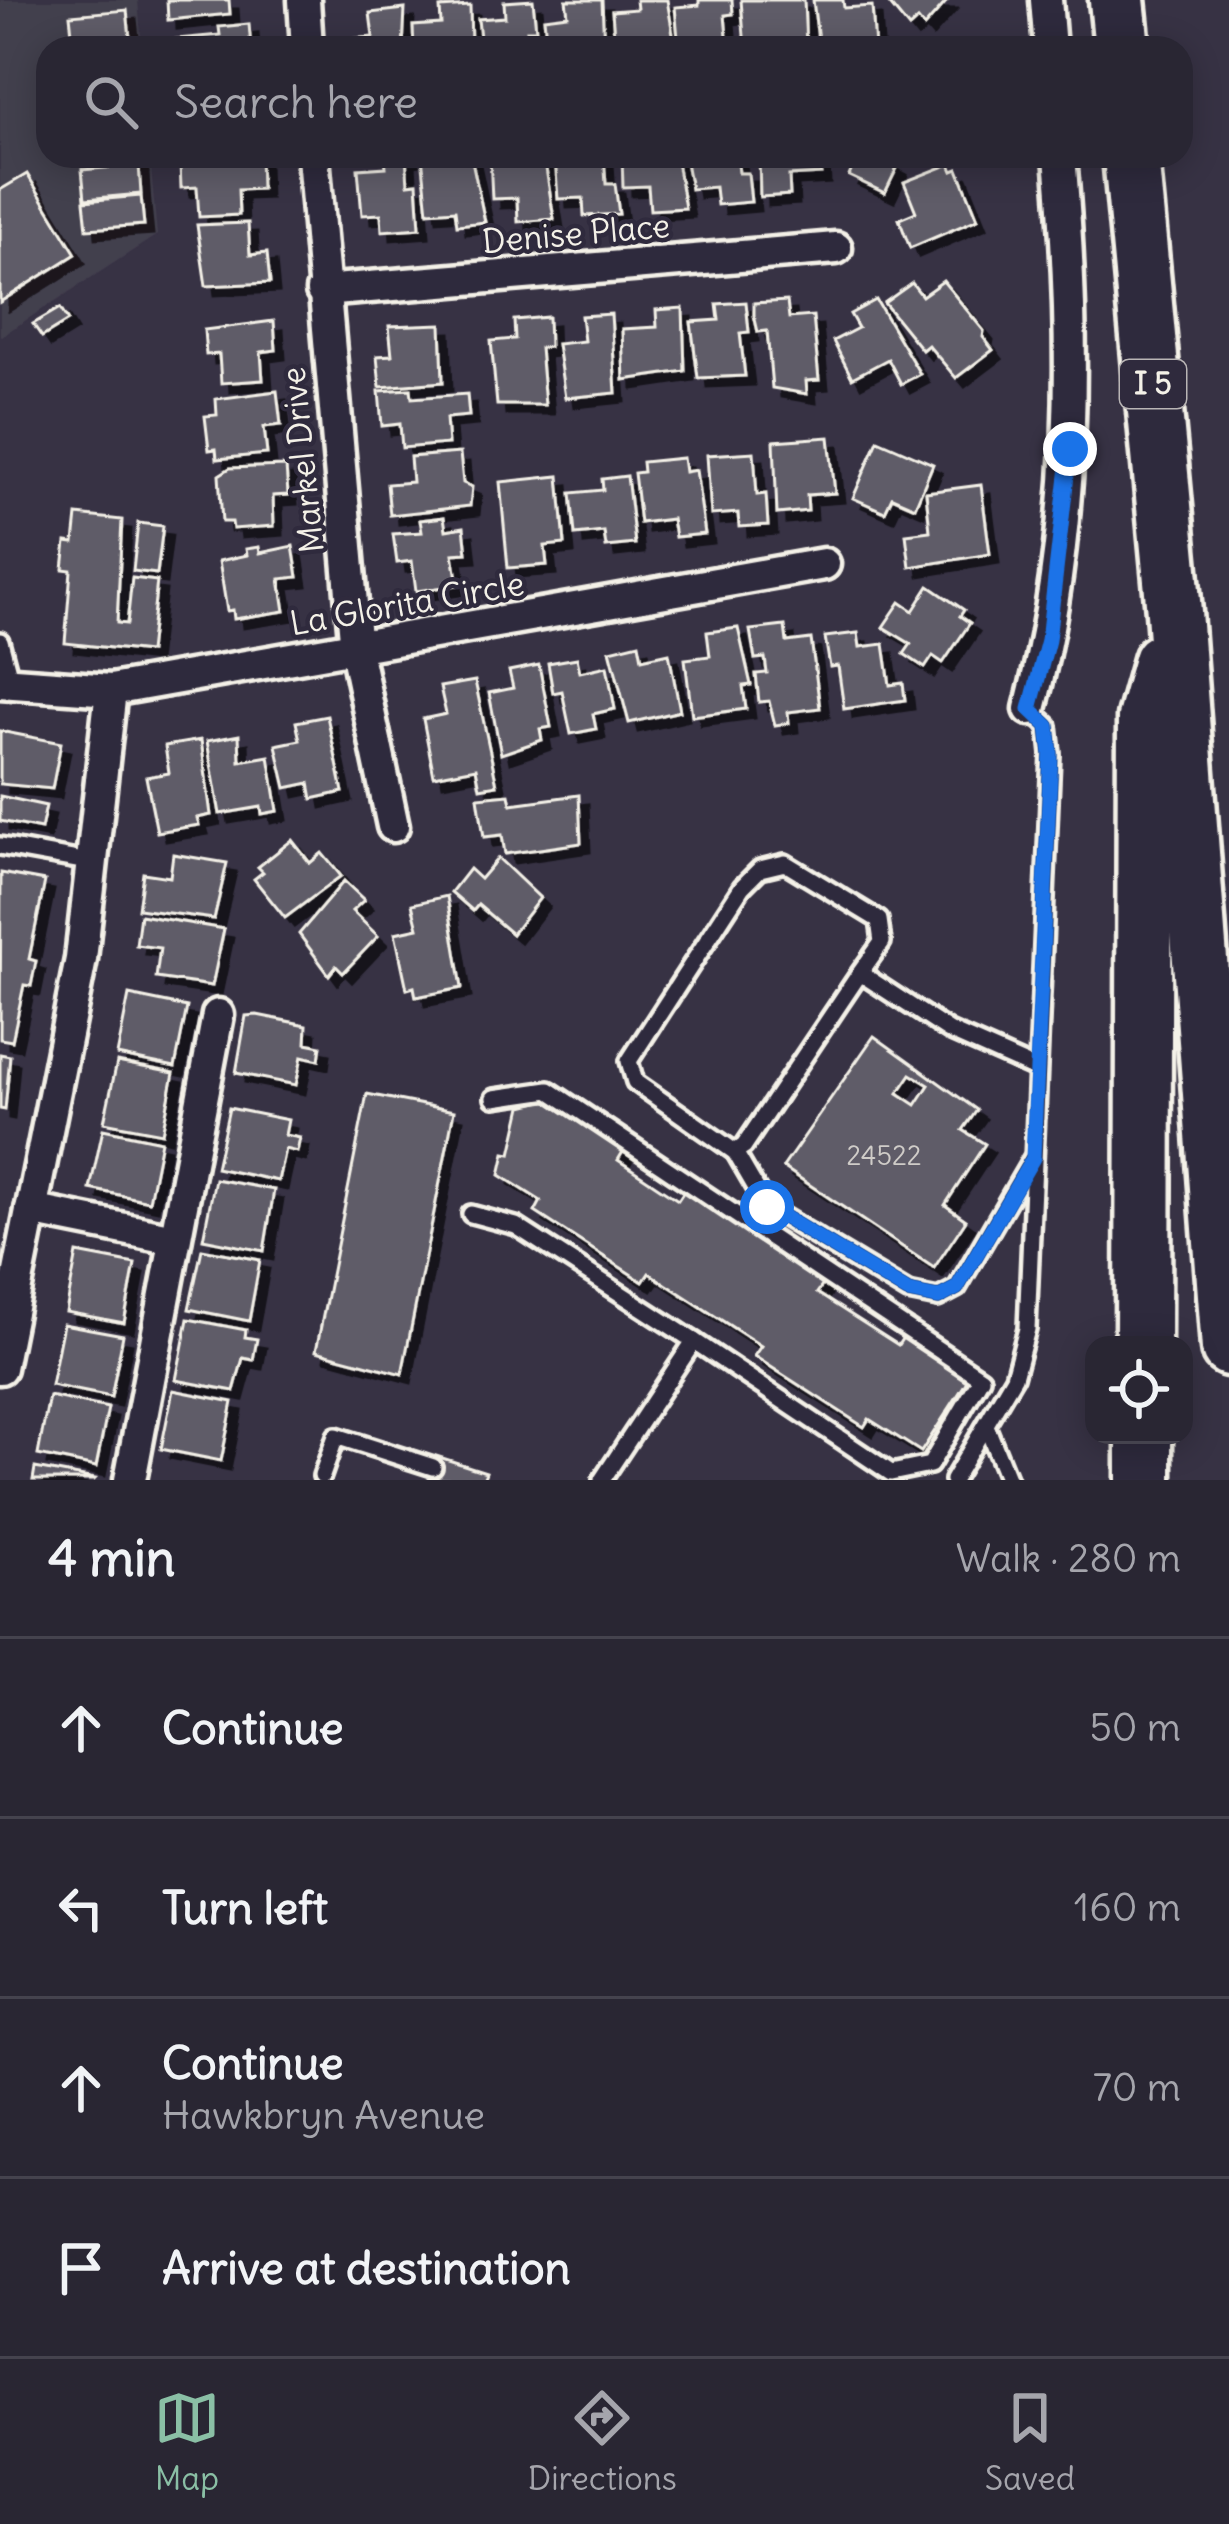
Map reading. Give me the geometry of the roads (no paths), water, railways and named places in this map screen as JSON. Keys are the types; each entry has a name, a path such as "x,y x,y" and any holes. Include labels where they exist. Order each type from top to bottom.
{"highway":[{"path":"1118,0 1121,36"},
{"name":"I 5","path":"1132,168 1174,612 1229,1348"},
{"path":"1144,1336 1145,718 1174,612"},
{"path":"1144,1444 1144,1480"}],"street":[{"path":"304,0 306,36"},
{"path":"1046,0 1049,36"},
{"name":"Markel Drive","path":"315,168 356,650 392,826"},
{"path":"1030,709 1048,640 1070,449 1071,289 1061,168"},
{"name":"Denise Place","path":"322,291 836,248"},
{"name":"La Glorita Circle","path":"6,683 111,690 824,564"},
{"path":"0,1368 94,863 111,690"},
{"path":"130,1480 218,1015"},
{"path":"31,1210 174,1239"}],"lane":[{"path":"0,641 6,683"},
{"path":"953,1480 1013,1377 1027,1329 1034,1261 1033,1158 1051,754 1048,726 1030,709"},
{"path":"0,846 94,863"},
{"path":"735,1152 744,1146 882,942 879,920 785,863 760,869 742,887 629,1061 635,1082 735,1152 767,1207 908,1292 938,1298 957,1288 1033,1158"},
{"path":"860,974 949,1031 1036,1069"},
{"path":"471,1214 516,1226 891,1473 930,1465 981,1378 549,1090 494,1098"},
{"path":"602,1480 694,1341"},
{"path":"987,1428 1008,1480"},
{"path":"322,1476 336,1436 433,1467"}]}
